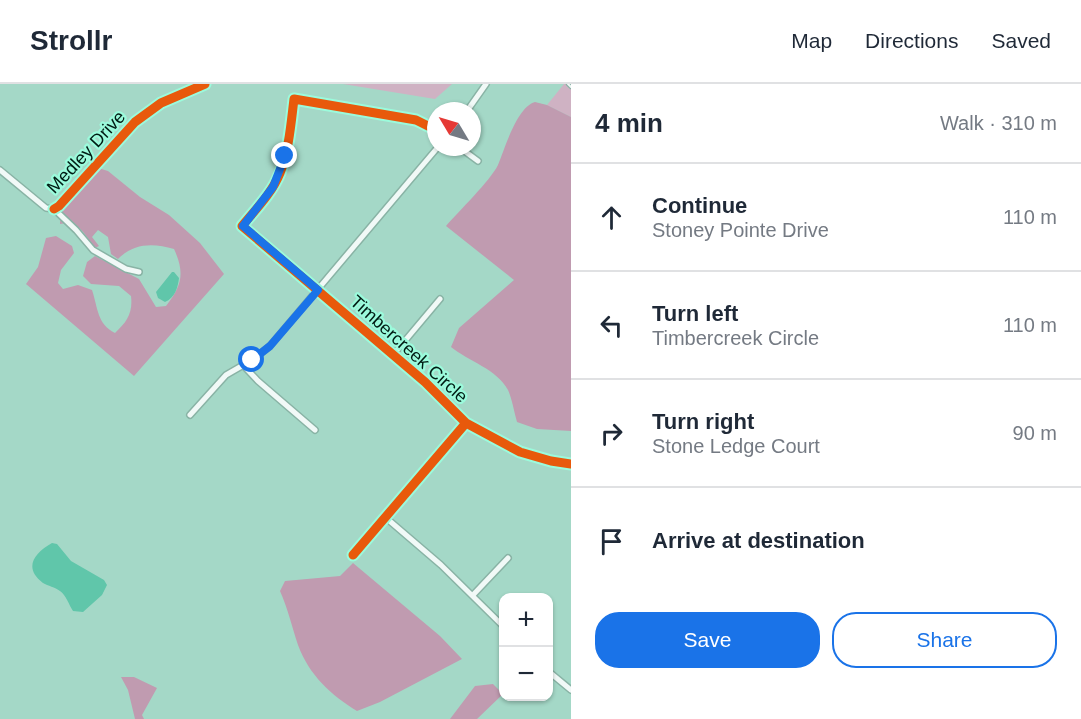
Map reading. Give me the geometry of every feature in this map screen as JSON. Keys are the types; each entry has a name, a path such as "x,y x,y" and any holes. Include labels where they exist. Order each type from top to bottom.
{"street":[{"name":"Medley Drive","path":"54,209 135,122 161,103 205,84"},
{"path":"473,102 486,84"},
{"name":"Timbercreek Circle","path":"427,126 416,120 294,99 285,156 280,172 273,187 243,226 425,382 466,423 520,452 571,464"},
{"path":"190,415 226,375 270,346 430,156"},
{"path":"471,156 478,161"},
{"path":"0,170 46,208 54,209 93,250 126,269 139,272"},
{"path":"393,355 440,299"},
{"path":"243,365 258,381 315,430"},
{"path":"353,555 466,423"},
{"path":"385,517 441,565 499,621"},
{"path":"473,595 508,558"},
{"path":"553,674 571,690"}],"shaded area":[{"path":"343,84 452,84 435,99"},
{"path":"564,84 571,84 571,117 547,105"},
{"path":"535,102 547,105 571,117 571,431 537,429 517,422 508,390 497,376 451,347 459,328 514,280 446,226 494,172 517,120 529,105"},
{"path":"98,168 108,171 140,197 169,215 200,243 224,274 134,376 26,284 38,267 46,238 56,236 72,246 74,253 61,270 58,283 63,289 78,285 92,290 101,320 115,333 128,317 131,296 119,286 91,284 83,276 87,262 95,256 139,279 156,307 166,306 176,292 181,272 174,249 151,245 137,247 118,259 111,254 108,237 98,230 92,237 99,246 95,248 77,226 67,223 60,224 61,207"},
{"path":"172,272 179,278 178,285 174,295 165,302 158,298 156,292"},
{"path":"52,543 57,544 71,561 104,580 107,585 102,595 83,612 73,611 62,593 43,583 33,572 32,566 36,556"},
{"path":"353,563 440,636 462,659 380,702 357,711 330,691 308,666 298,645 280,591 285,581 340,576"},
{"path":"121,677 134,677 157,688 142,715 144,719 135,719 128,690"},
{"path":"493,684 499,690 499,698 477,719 450,719 475,686"}],"cycle path":[{"path":"54,209 135,122 161,103 205,84"},
{"path":"427,126 416,120 294,99 288,146 280,173 268,194 242,226 425,382 466,423 520,452 571,464"},
{"path":"353,555 466,423"}],"route":[{"path":"252,360 270,346 318,290 243,226 273,187 285,156"}]}
